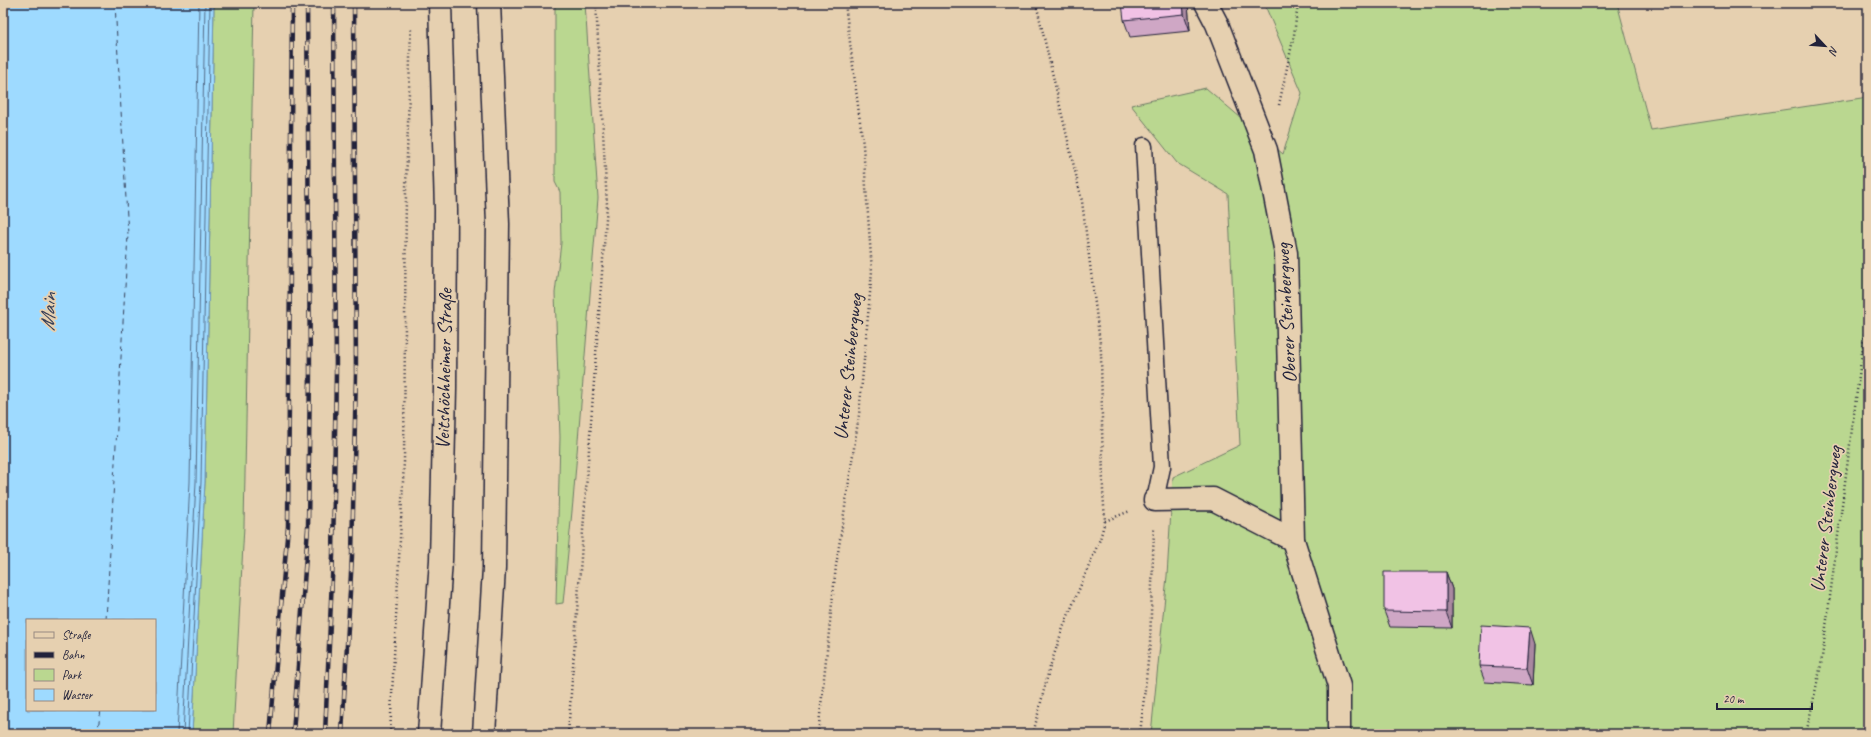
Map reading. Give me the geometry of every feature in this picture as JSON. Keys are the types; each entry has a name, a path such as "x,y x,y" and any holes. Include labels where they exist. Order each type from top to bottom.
{"main road":[{"name":"Veitshöchheimer Straße","path":"429,734 441,560 445,389 446,210 440,3"},
{"path":"484,734 494,568 498,224 489,3"},
{"name":"Oberer Steinbergweg","path":"1206,3 1218,24 1266,150 1286,253 1293,540 1339,686 1339,734"},
{"path":"1155,500 1213,499 1293,540"}],"lane":[{"path":"1144,146 1162,468 1155,500"}],"path":[{"path":"568,734 607,205 596,3"},
{"name":"Unterer Steinbergweg","path":"818,734 836,566 859,415 872,271 863,145 845,3"},
{"path":"1033,734 1049,670 1063,628 1100,539 1105,522 1103,491 1101,351 1083,209 1036,3"},
{"path":"1266,150 1284,91 1298,3"},
{"path":"1865,3 1868,16"},
{"path":"390,734 404,462 406,187 411,26"},
{"name":"Unterer Steinbergweg","path":"1806,734 1821,665 1868,307"},
{"path":"1140,734 1150,643 1155,500"}],"green space":[{"path":"214,3 254,3 244,526 233,734 192,734 205,482"},
{"path":"555,3 585,3 598,198 563,603 556,604 560,437 555,293 561,243 560,192 555,182"},
{"path":"1264,3 1617,3 1651,130 1868,97 1868,734 1151,734 1167,576 1173,477 1240,445 1228,194 1177,163 1131,105 1206,88 1283,154 1302,93"}],"water":[{"name":"Main","path":"3,3 214,3 205,482 192,734 3,734"}],"building":[{"path":"1122,3 1183,3 1184,14 1124,20"},
{"path":"1384,572 1446,572 1446,612 1384,611"},
{"path":"1481,625 1530,628 1527,668 1479,666"}],"ferry route":[{"path":"106,619 128,235 115,3"},
{"path":"97,734 101,711"}],"railway":[{"path":"270,734 288,526 292,3"},
{"path":"293,734 308,528 310,371 307,3"},
{"path":"325,734 333,556 336,372 334,3"},
{"path":"342,734 352,556 356,374 354,3"}]}
